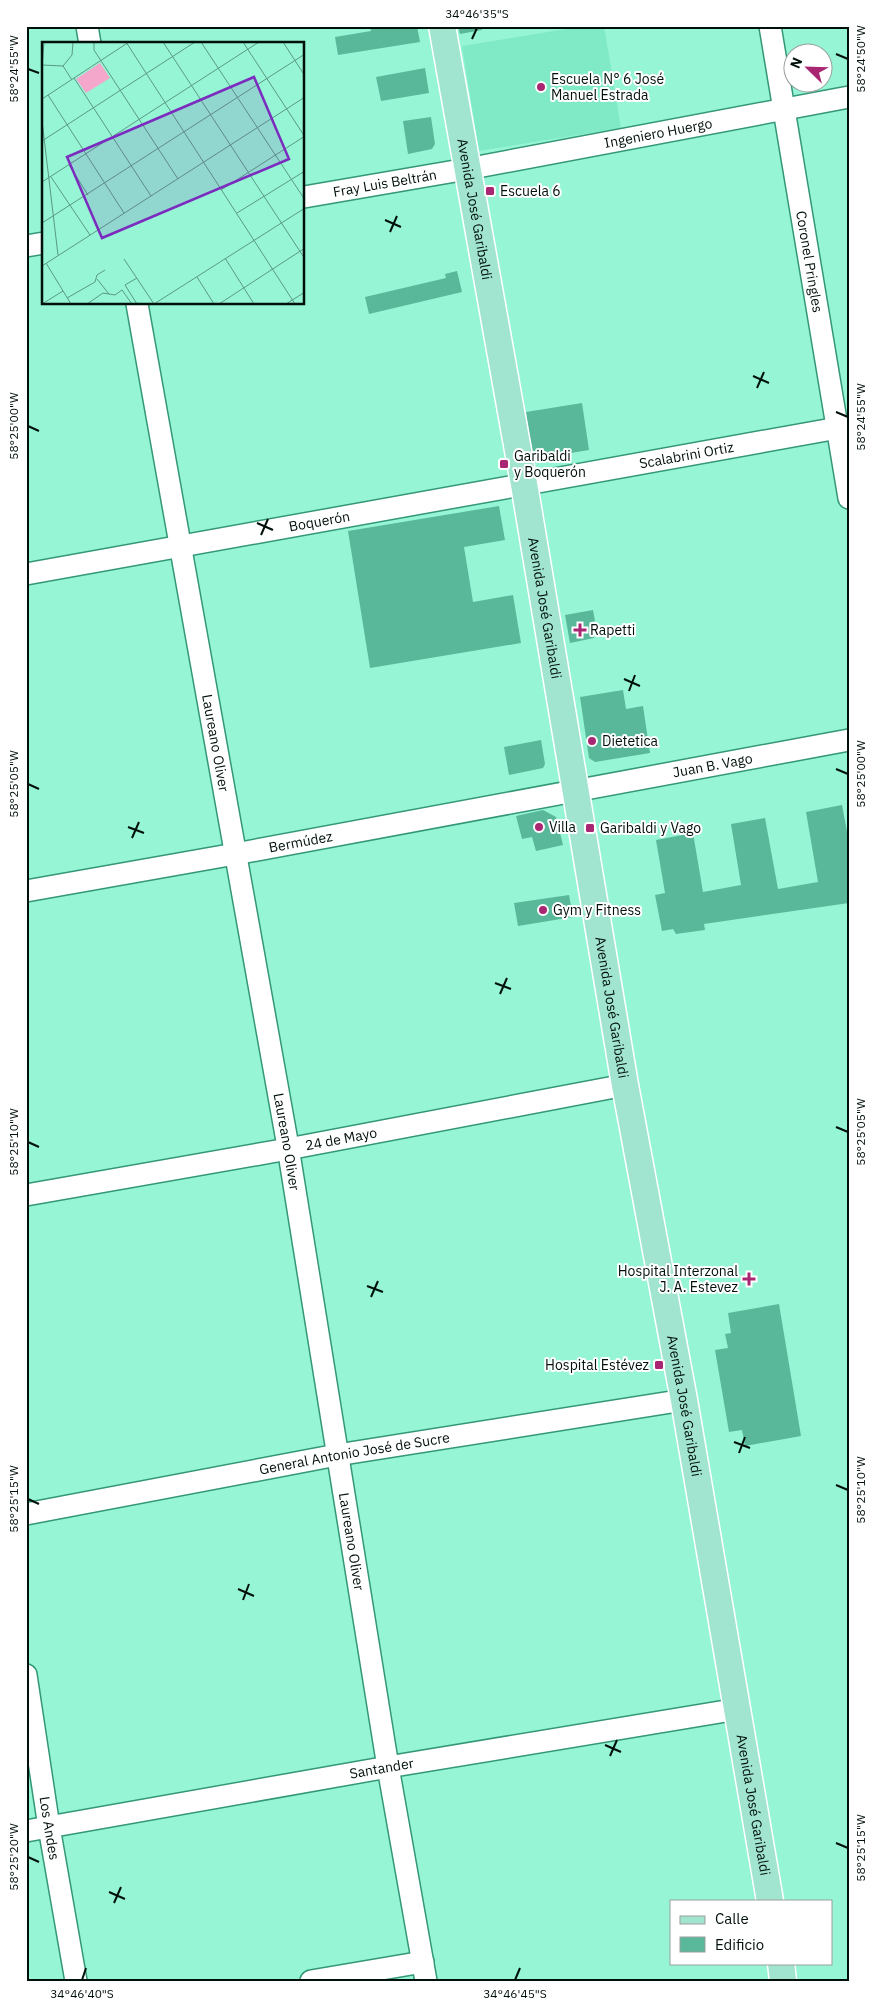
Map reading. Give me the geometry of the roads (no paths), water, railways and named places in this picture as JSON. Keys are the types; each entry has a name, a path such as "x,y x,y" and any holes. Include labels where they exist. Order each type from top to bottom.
{"main road":[{"name":"Avenida José Garibaldi","path":"442,26 524,484 575,792 626,1085 684,1400 770,1900"},
{"path":"780,1964 784,1981"}],"street":[{"path":"87,26 90,42"},
{"name":"Coronel Pringles","path":"770,26 842,427 849,498"},
{"name":"Ingeniero Huergo","path":"467,169 849,97"},
{"name":"Fray Luis Beltrán","path":"305,197 467,169"},
{"path":"26,246 42,243"},
{"name":"Laureano Oliver","path":"138,305 288,1149 388,1767 425,1971"},
{"name":"Scalabrini Ortiz","path":"524,484 842,427"},
{"name":"Boquerón","path":"26,574 524,484"},
{"name":"Juan B. Vago","path":"575,792 849,740"},
{"name":"Bermúdez","path":"26,891 575,792"},
{"name":"24 de Mayo","path":"26,1195 288,1149 626,1085"},
{"name":"General Antonio José de Sucre","path":"26,1514 337,1455 684,1400"},
{"name":"Los Andes","path":"26,1675 49,1827 76,1981"},
{"name":"Santander","path":"26,1831 388,1767 738,1709"},
{"path":"311,1981 425,1971"}],"place":[{"name":"Escuela N° 6 José Manuel Estrada","path":"541,87"},
{"name":"Escuela 6","path":"490,191"},
{"name":"Garibaldi y Boquerón","path":"504,464"},
{"name":"Rapetti","path":"580,630"},
{"name":"Dietetica","path":"592,741"},
{"name":"Villa","path":"539,827"},
{"name":"Garibaldi y Vago","path":"590,828"},
{"name":"Gym y Fitness","path":"543,910"},
{"name":"Hospital Interzonal J. A. Estevez","path":"749,1279"},
{"name":"Hospital Estévez","path":"659,1365"}]}
